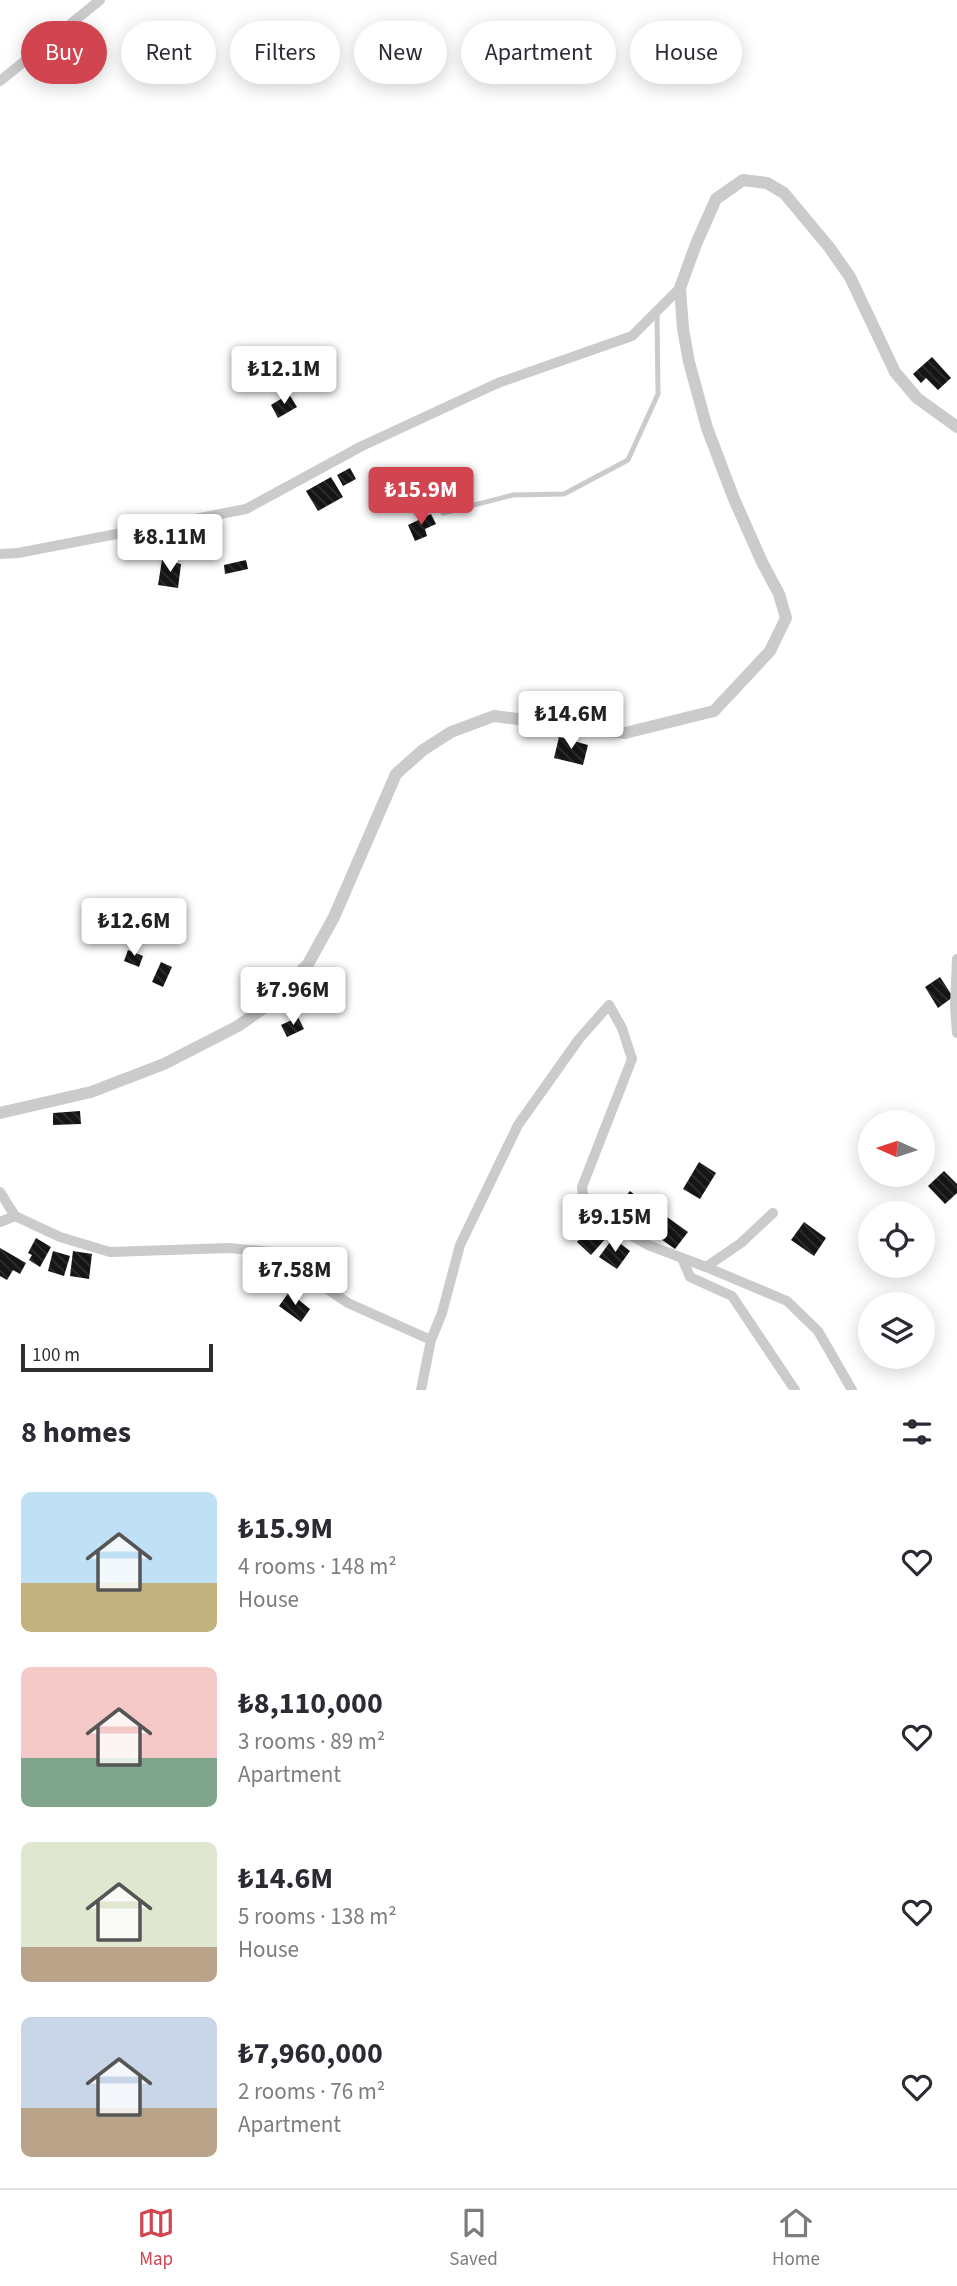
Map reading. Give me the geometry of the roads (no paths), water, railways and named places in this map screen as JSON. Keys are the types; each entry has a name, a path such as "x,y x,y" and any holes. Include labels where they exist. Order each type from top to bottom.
{"street":[{"path":"0,81 100,0"},
{"path":"0,554 18,553 246,509 362,446 498,383 632,336 680,288 716,199 744,180 768,183 784,193 850,277 895,372 917,398 957,426"},
{"path":"0,1113 91,1092 164,1065 238,1026 272,1002 308,964 334,917 396,774 423,750 451,732 494,716 625,733 677,721 714,711 770,651 786,618 779,594 734,499 707,428 689,362 680,288"},
{"path":"957,958 957,1033"},
{"path":"421,1390 430,1340 442,1313 460,1245 518,1125 579,1040 609,1005 622,1028 632,1059 582,1187 585,1210 648,1245 787,1301 818,1331 852,1390"},
{"path":"0,1192 15,1216 60,1237 110,1252 229,1248 273,1252 348,1303 430,1340"},
{"path":"706,1267 741,1243 773,1213"},
{"path":"0,1222 15,1216"},
{"path":"682,1258 690,1277 732,1296 795,1390"}],"lane":[{"path":"443,513 513,495 564,495 628,460 658,394 657,311"}]}
